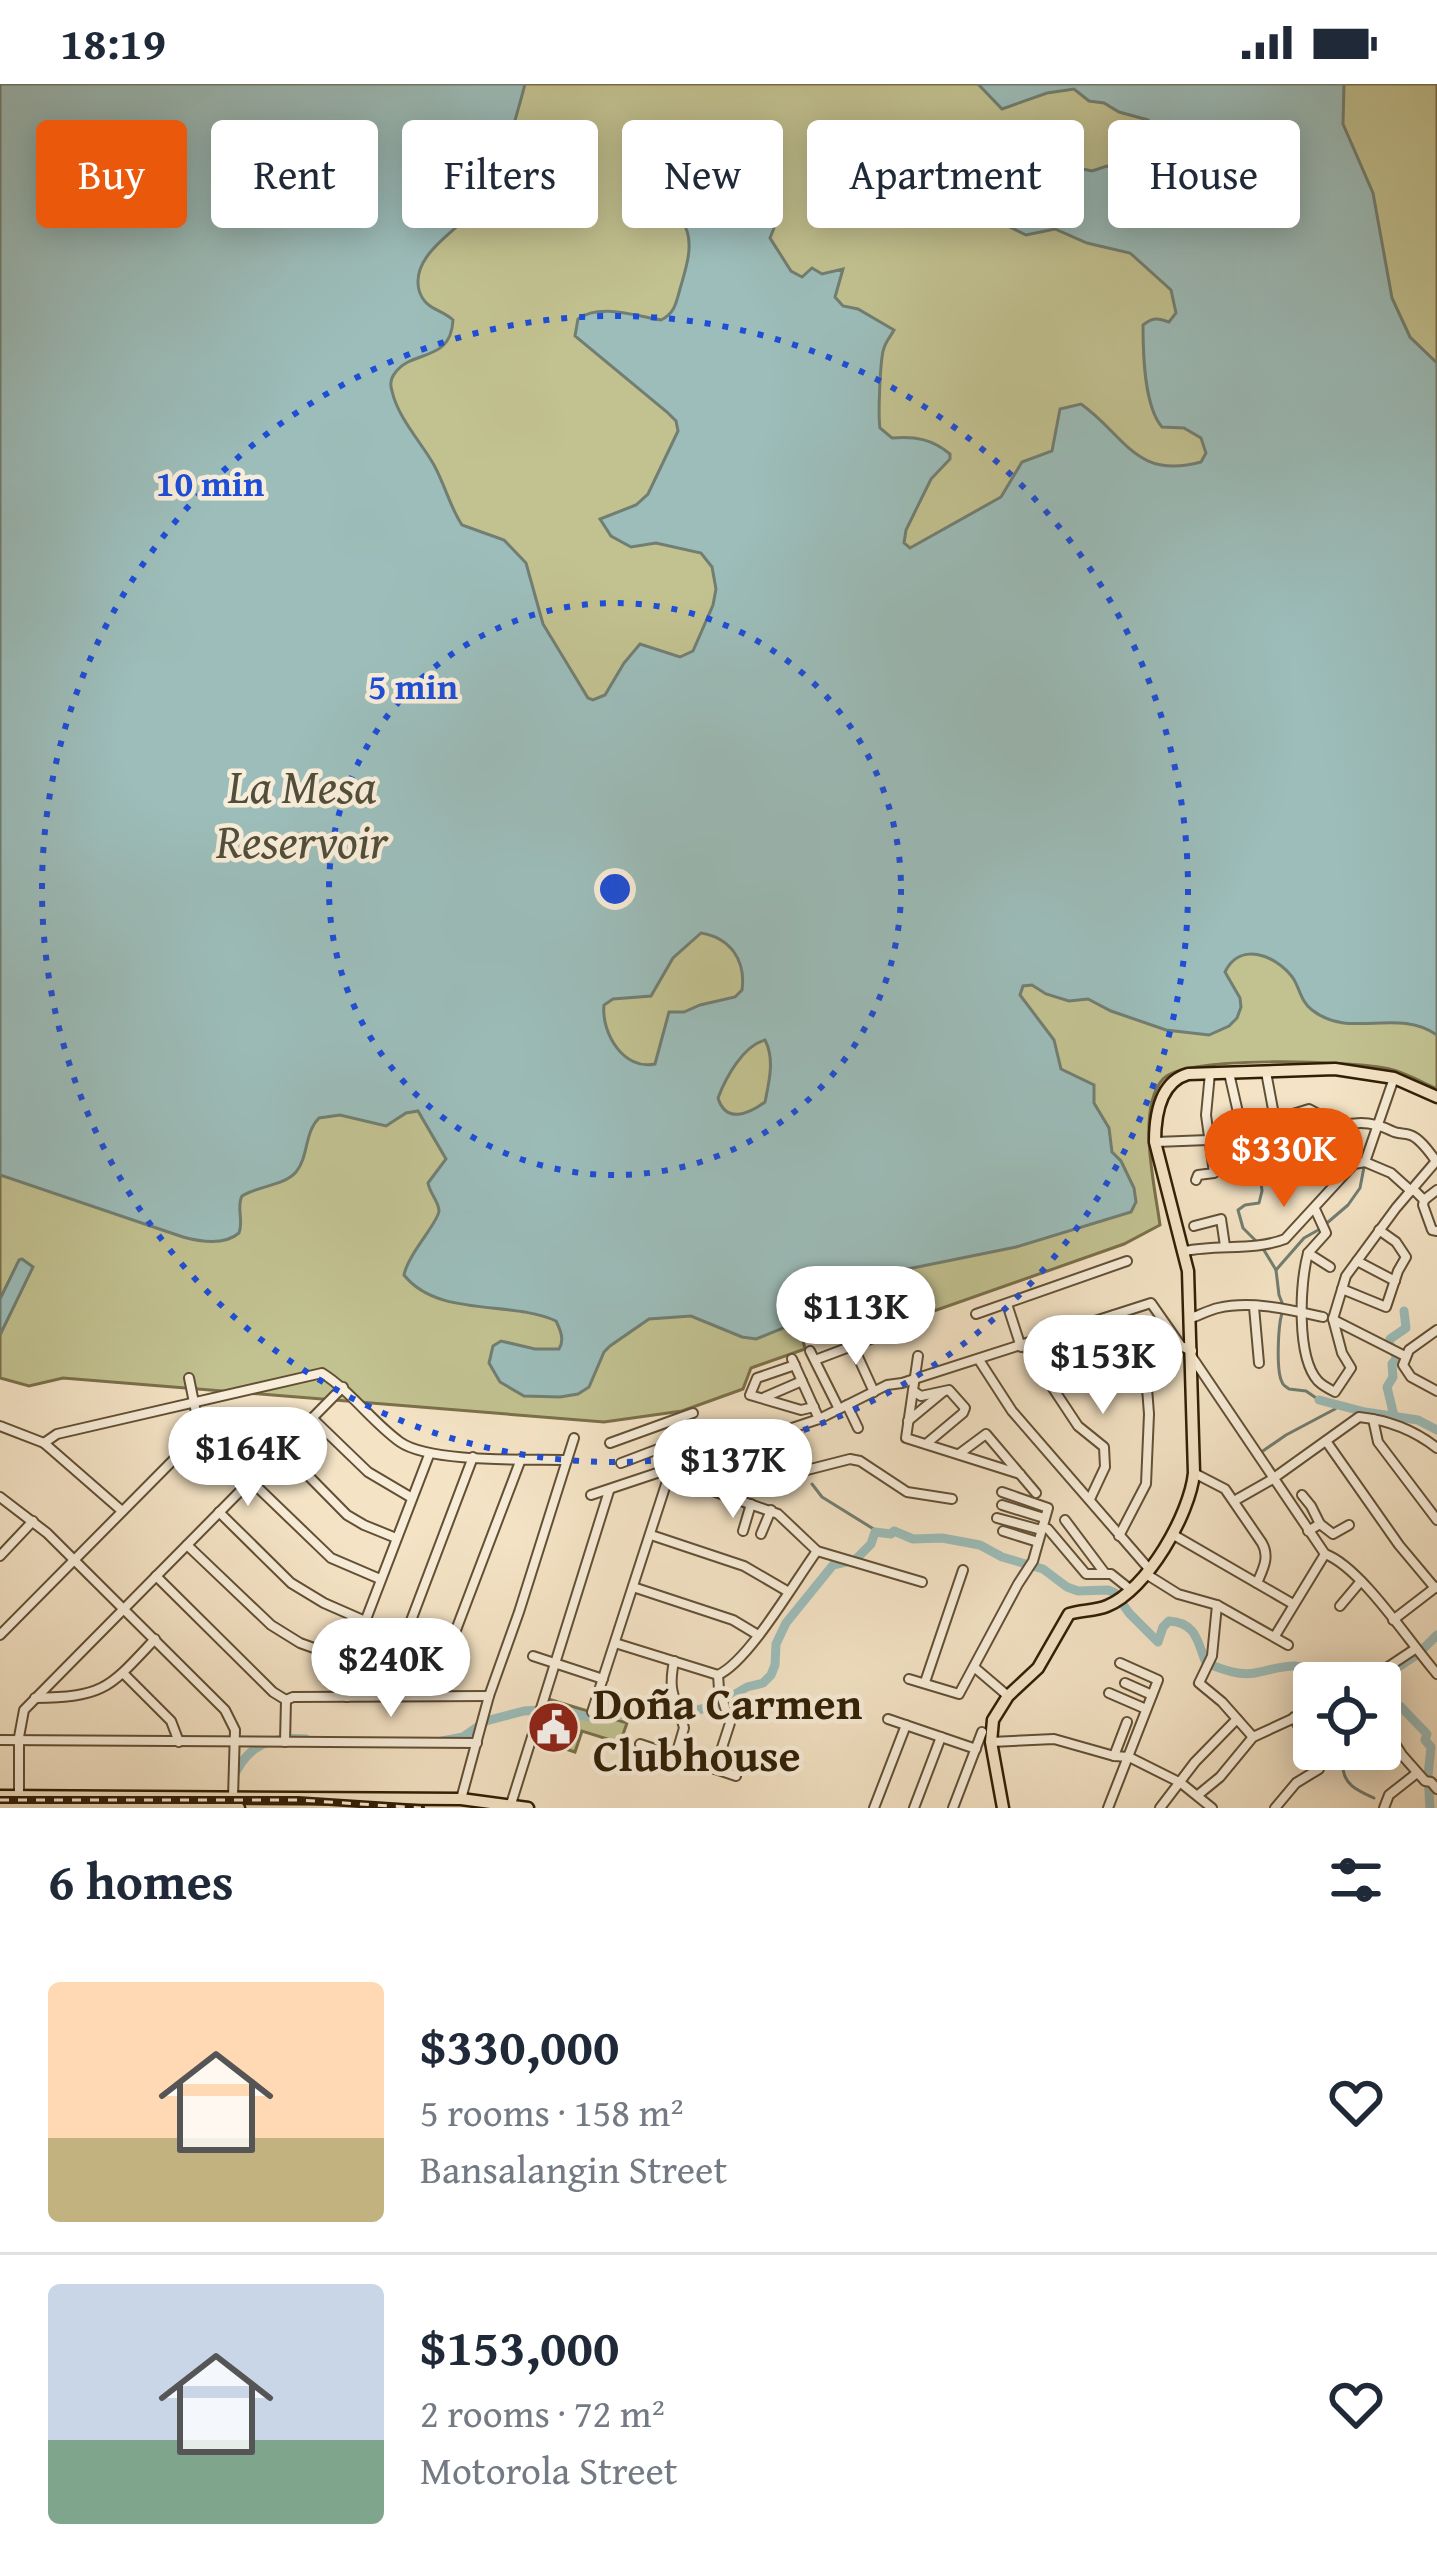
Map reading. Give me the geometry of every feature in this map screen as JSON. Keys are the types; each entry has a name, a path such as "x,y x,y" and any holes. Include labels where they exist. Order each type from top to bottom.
{"main road":[{"path":"1004,1808 987,1737 993,1720 1008,1696 1038,1668 1069,1614 1103,1608 1148,1572 1191,1496 1192,1354 1185,1251 1154,1142 1169,1083 1180,1076 1210,1071 1335,1069 1394,1078 1437,1097"},
{"path":"0,1796 19,1802"},
{"path":"0,1807 19,1802 235,1805 461,1799 513,1806"}],"street":[{"path":"1266,1070 1275,1120"},
{"path":"1196,1180 1198,1175 1214,1173 1207,1115 1210,1071"},
{"path":"1228,1071 1242,1130"},
{"path":"1185,1251 1285,1239 1360,1163 1394,1078"},
{"path":"1154,1142 1208,1140 1309,1109 1323,1115 1360,1163 1391,1174 1424,1200"},
{"path":"1267,1164 1359,1120 1413,1137 1437,1161 1346,1276 1328,1318 1351,1368 1337,1391 1319,1382 1312,1371 1304,1339 1305,1266 1324,1226 1315,1209"},
{"path":"1280,1160 1277,1148 1296,1131 1302,1132 1322,1164"},
{"path":"1437,1190 1423,1205 1432,1230 1437,1231"},
{"path":"1193,1226 1221,1219 1225,1246"},
{"path":"1342,1289 1386,1307 1406,1256 1379,1230"},
{"path":"1309,1253 1330,1268"},
{"path":"976,1314 1127,1261"},
{"path":"1358,1261 1395,1281"},
{"path":"591,1495 820,1419 890,1384 914,1384 1152,1303 1181,1346 1192,1354 1325,1554 1346,1564 1435,1667"},
{"path":"1007,1304 1023,1346 1078,1426 1104,1447 1105,1467 1090,1499"},
{"path":"1191,1318 1218,1308 1254,1306 1328,1318 1397,1352 1411,1377 1437,1391"},
{"path":"1254,1306 1258,1363"},
{"path":"1114,1315 1146,1375 1149,1414 1146,1484 1119,1536"},
{"path":"1397,1352 1437,1330"},
{"path":"858,1428 813,1356 892,1331"},
{"path":"1068,1331 1097,1378"},
{"path":"853,1346 874,1392"},
{"path":"918,1355 906,1438 1021,1474"},
{"path":"979,1360 1000,1395 1148,1572 1178,1594 1217,1605 1288,1645"},
{"path":"814,1407 801,1410 750,1395 758,1378 793,1362 820,1419"},
{"path":"44,1443 57,1434 322,1373 400,1442 429,1455 567,1460"},
{"path":"189,1378 202,1431 331,1558 380,1579"},
{"path":"762,1398 802,1382"},
{"path":"914,1384 918,1396 952,1391 965,1410 925,1445"},
{"path":"19,1802 21,1715 343,1387"},
{"path":"907,1422 946,1390"},
{"path":"610,1443 693,1413"},
{"path":"1234,1501 1358,1417 1418,1435 1437,1448"},
{"path":"312,1418 368,1472 412,1498"},
{"path":"1373,1419 1378,1442 1437,1520"},
{"path":"592,1712 670,1471 677,1421"},
{"path":"0,1428 44,1443 122,1511"},
{"path":"0,1635 202,1431"},
{"path":"958,1455 986,1434 1036,1493"},
{"path":"461,1799 489,1696 574,1438"},
{"path":"754,1441 768,1459 803,1471 850,1459 907,1492 952,1499"},
{"path":"1326,1441 1399,1546 1436,1587 1393,1620"},
{"path":"621,1463 674,1443"},
{"path":"282,1449 347,1515 397,1538"},
{"path":"347,1697 350,1661 429,1455"},
{"path":"397,1698 398,1655 473,1457"},
{"path":"444,1696 448,1651 520,1459"},
{"path":"670,1471 681,1480 771,1510 817,1551 922,1582"},
{"path":"1194,1472 1216,1483 1234,1501 1267,1551 1257,1583"},
{"path":"513,1806 610,1489"},
{"path":"909,1678 959,1694 1031,1564 1047,1506 1003,1492"},
{"path":"1302,1495 1320,1524 1333,1534 1349,1526"},
{"path":"0,1497 74,1559 225,1710 234,1740 235,1805"},
{"path":"743,1531 751,1504"},
{"path":"1003,1505 1048,1528 1086,1574 1111,1574 1123,1596"},
{"path":"760,1534 771,1510"},
{"path":"219,1512 291,1582 364,1621"},
{"path":"997,1518 1042,1525"},
{"path":"1065,1520 1104,1573"},
{"path":"0,1556 33,1521"},
{"path":"1308,1531 1320,1524"},
{"path":"1003,1531 1039,1542"},
{"path":"1171,1534 1293,1604"},
{"path":"650,1535 744,1566 788,1591"},
{"path":"187,1544 271,1625 301,1643 350,1661"},
{"path":"615,1643 718,1675 732,1668 817,1551"},
{"path":"1275,1636 1325,1554"},
{"path":"925,1683 964,1570"},
{"path":"156,1576 286,1700"},
{"path":"1340,1606 1361,1581"},
{"path":"634,1586 734,1620 758,1635"},
{"path":"1217,1605 1208,1666 1199,1682 1253,1737"},
{"path":"35,1698 89,1695 123,1673 155,1639"},
{"path":"1396,1662 1415,1649"},
{"path":"533,1656 603,1679"},
{"path":"674,1661 671,1695 685,1728 676,1755"},
{"path":"1108,1808 1158,1679 1120,1663"},
{"path":"974,1667 1008,1696"},
{"path":"123,1673 171,1720 179,1742"},
{"path":"715,1768 730,1727 718,1675"},
{"path":"1125,1683 1152,1695"},
{"path":"1109,1693 1146,1709"},
{"path":"286,1700 293,1696 489,1696"},
{"path":"285,1742 286,1700"},
{"path":"1198,1795 1231,1766 1234,1756 1253,1737 1293,1717"},
{"path":"888,1719 976,1749"},
{"path":"1160,1808 1195,1762 1237,1719"},
{"path":"1114,1756 1127,1722"},
{"path":"874,1808 906,1725"},
{"path":"914,1808 941,1737"},
{"path":"953,1808 976,1749 987,1737 1054,1739 1129,1757 1180,1783 1211,1808"},
{"path":"0,1740 477,1743"},
{"path":"640,1744 736,1775"},
{"path":"1384,1808 1390,1795 1427,1781 1401,1753"},
{"path":"1275,1808 1296,1783 1317,1770"}],"shaded area":[{"name":"La Mesa Reservoir","path":"0,84 1437,84 1437,1089 1392,1069 1339,1063 1234,1063 1177,1071 1163,1079 1150,1109 1160,1225 1124,1244 914,1318 903,1306 864,1315 803,1340 805,1349 751,1368 743,1389 682,1411 604,1422 63,1378 29,1386 0,1378"},
{"path":"548,1699 627,1723 620,1743 582,1731 575,1752 538,1740"}],"water":[{"name":"La Mesa Reservoir","path":"0,84 525,84 514,120 402,120 402,228 455,228 427,257 418,278 421,296 453,320 445,343 402,366 391,386 399,411 434,465 462,525 504,540 526,563 543,624 593,700 605,695 640,644 680,657 693,651 713,605 712,567 701,553 656,543 631,547 611,536 600,519 636,505 648,494 678,431 667,412 575,336 578,319 587,314 618,312 661,320 669,314 688,260 685,228 774,228 770,238 791,271 802,277 812,268 822,274 843,269 835,297 843,306 858,309 894,330 883,354 880,428 892,438 923,440 950,454 931,479 906,530 904,543 910,548 1001,497 1022,462 1052,451 1060,409 1081,404 1133,451 1161,465 1201,462 1206,453 1201,438 1184,428 1162,427 1148,393 1143,325 1156,319 1169,322 1176,313 1171,290 1130,253 1055,229 1026,235 1012,228 1084,228 1084,169 1107,166 1108,228 1300,228 1300,120 1148,120 1089,101 1074,89 1002,109 978,84 1344,84 1343,124 1373,193 1392,298 1410,337 1437,363 1437,1035 1406,1024 1327,1019 1308,1007 1286,970 1258,955 1240,957 1225,972 1241,1007 1229,1026 1209,1035 1166,1030 1088,999 1069,1001 1032,985 1023,986 1020,995 1054,1040 1061,1069 1094,1085 1094,1103 1109,1128 1112,1152 1134,1188 1136,1202 1131,1212 1016,1247 893,1272 756,1339 691,1316 649,1319 604,1352 589,1387 560,1397 524,1396 500,1382 489,1363 493,1346 501,1341 559,1349 562,1338 556,1321 455,1303 418,1288 404,1275 437,1216 439,1208 428,1183 446,1159 418,1111 386,1126 340,1115 319,1118 296,1172 242,1196 239,1233 220,1241 183,1237 0,1175","holes":["701,933 734,952 742,970 742,990 735,997 669,1012 655,1064 644,1065 624,1056 606,1027 604,1005 613,999 651,996 673,958","765,1040 765,1102 745,1113 726,1111 718,1098 743,1055"]},
{"path":"22,1259 33,1267 0,1335 0,1299"}],"waterway":[{"path":"1262,1126 1275,1154"},
{"path":"1275,1166 1260,1173 1259,1203 1238,1210 1243,1228 1276,1270 1283,1305"},
{"path":"1276,1270 1304,1238 1348,1205 1360,1188 1364,1167"},
{"path":"1394,1416 1387,1387 1397,1358 1389,1343 1406,1328 1404,1311"},
{"path":"1282,1313 1280,1376 1289,1389 1306,1391 1319,1400"},
{"path":"1319,1400 1418,1420 1437,1430"},
{"path":"1260,1453 1339,1404"},
{"path":"812,1484 822,1497 880,1533"},
{"path":"856,1559 871,1544 875,1532 980,1545 1043,1569 1078,1591 1115,1593 1158,1642 1169,1621 1185,1625 1195,1634 1206,1663 1218,1668 1249,1674 1293,1666"},
{"path":"442,1741 463,1737 486,1721 524,1711 556,1709 592,1718 643,1713 661,1718 715,1706 771,1675 776,1644 786,1623 833,1565 846,1562"},
{"path":"1421,1651 1437,1635"},
{"path":"1401,1665 1415,1656"},
{"path":"1401,1707 1427,1734 1425,1740 1431,1747 1430,1808"},
{"path":"233,1778 246,1757 262,1745 306,1739"},
{"path":"1344,1770 1349,1783 1374,1798"}],"railway":[{"path":"0,1800 298,1800 421,1808"}],"place":[{"name":"Doña Carmen Clubhouse","path":"554,1728"}]}
